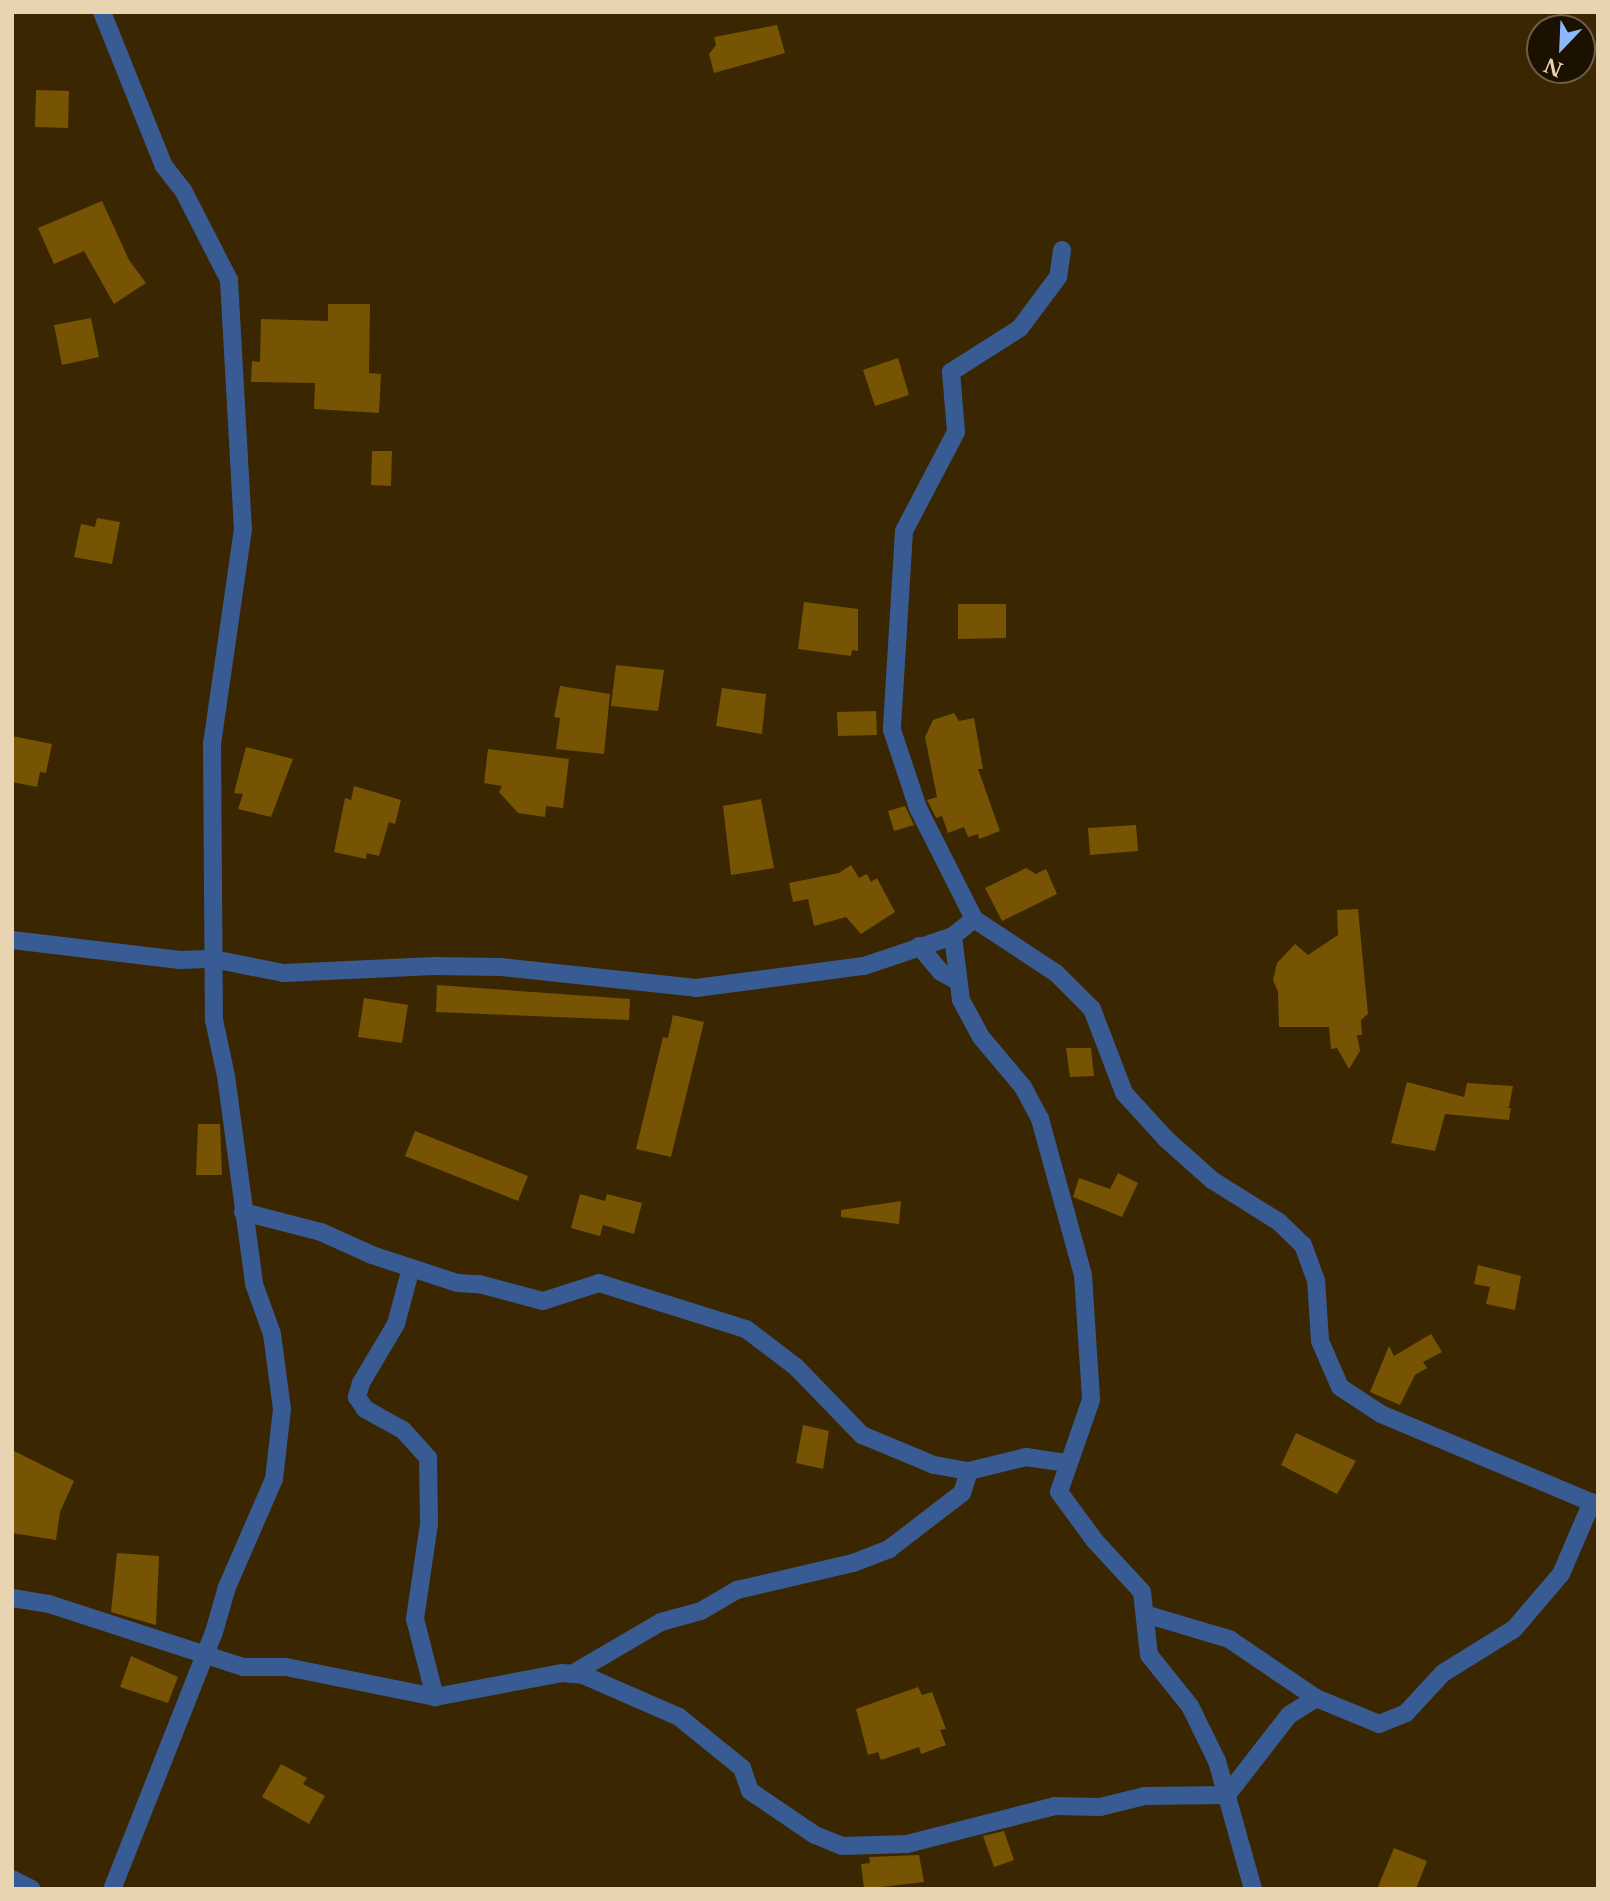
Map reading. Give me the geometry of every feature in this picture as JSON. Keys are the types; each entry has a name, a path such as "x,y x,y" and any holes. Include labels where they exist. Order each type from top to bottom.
{"street":[{"path":"102,12 164,166 183,190 229,280 243,529 212,743 214,1020 226,1076 254,1284 272,1334 282,1409 274,1479 227,1587 204,1656 112,1889"},
{"path":"1062,250 1058,277 1020,328 951,372 956,432 904,531 892,730 918,808 974,919 1056,973 1092,1009 1124,1093 1166,1139 1212,1180 1279,1222 1303,1245 1315,1280 1320,1341 1340,1387 1381,1414 1595,1504 1561,1574 1514,1629 1443,1673 1406,1713 1379,1724 1316,1698 1229,1639 1145,1614"},
{"path":"12,940 180,960 213,959 284,974 434,966 501,967 696,988 864,966 953,936 974,919"},
{"path":"953,936 957,981 981,1037 1023,1087 1040,1119 1080,1262 1091,1400 1066,1463 1059,1492 1095,1541 1142,1592 1149,1655 1190,1706 1217,1761 1253,1889"},
{"path":"919,946 941,972 957,981"},
{"path":"243,1212 321,1232 411,1268 457,1283 479,1284 543,1301 599,1283 746,1329 796,1367 862,1435 899,1454 969,1471 1027,1457 1066,1463"},
{"path":"411,1268 396,1324 361,1383 358,1397 365,1409 403,1430 428,1458 429,1524 415,1619 435,1697"},
{"path":"12,1598 49,1604 243,1667 285,1667 347,1676 435,1697 572,1674 662,1622 701,1611 737,1590 853,1563 889,1549 962,1493 969,1471"},
{"path":"572,1674 604,1683 680,1717 742,1768 750,1791 815,1835 842,1846 907,1844 1055,1806 1100,1807 1145,1796 1227,1795"},
{"path":"1227,1795 1289,1715 1316,1698"},
{"path":"12,1879 32,1889"}],"building":[{"path":"777,25 785,53 714,73 709,54 716,45 714,37"},
{"path":"36,90 69,91 68,128 35,127"},
{"path":"102,201 129,260 146,283 114,304 84,251 54,264 38,228"},
{"path":"328,304 370,304 369,373 381,374 379,413 314,409 315,383 251,382 252,361 260,362 261,319 328,321"},
{"path":"91,318 99,357 62,365 54,325"},
{"path":"898,358 909,395 875,406 863,370"},
{"path":"372,451 392,451 391,486 371,485"},
{"path":"97,518 120,522 112,564 74,557 81,524 95,527"},
{"path":"804,602 858,609 858,651 852,650 851,656 798,649"},
{"path":"958,604 1006,604 1006,638 958,639"},
{"path":"616,665 664,670 658,711 611,706"},
{"path":"560,686 610,694 604,754 556,749 560,718 554,717"},
{"path":"722,688 766,694 762,734 716,726"},
{"path":"876,711 877,735 838,736 837,712"},
{"path":"954,713 959,721 974,718 983,769 978,769 1000,831 979,839 978,834 968,837 964,827 948,833 942,816 936,818 927,800 937,797 925,737 933,720"},
{"path":"12,736 52,744 46,773 40,772 37,787 12,782"},
{"path":"246,747 293,759 271,817 238,809 243,794 234,793"},
{"path":"488,749 569,759 563,808 546,806 545,817 518,813 499,792 502,786 484,783"},
{"path":"354,786 401,800 395,824 389,822 379,856 367,853 366,859 334,852 345,798 351,800"},
{"path":"761,799 774,868 731,875 723,806"},
{"path":"905,806 914,825 894,831 888,811"},
{"path":"1136,825 1138,851 1090,855 1088,828"},
{"path":"851,865 859,878 867,874 871,882 877,878 895,912 861,934 846,917 814,926 808,899 793,902 789,883 839,873"},
{"path":"1026,868 1036,874 1046,869 1057,894 1002,921 985,888"},
{"path":"1358,909 1368,1014 1361,1020 1362,1035 1357,1035 1360,1051 1349,1069 1337,1048 1331,1049 1329,1027 1279,1027 1278,992 1273,980 1277,963 1295,944 1308,955 1338,935 1337,910"},
{"path":"437,985 630,999 629,1020 436,1012"},
{"path":"364,998 408,1005 402,1043 358,1037"},
{"path":"673,1015 704,1022 671,1157 636,1149 663,1037 668,1038"},
{"path":"1066,1048 1091,1048 1094,1076 1070,1077"},
{"path":"1407,1082 1464,1097 1467,1083 1513,1086 1509,1107 1505,1107 1511,1108 1509,1120 1445,1114 1435,1151 1391,1143"},
{"path":"198,1124 220,1124 222,1175 196,1175"},
{"path":"415,1131 528,1176 518,1201 405,1156"},
{"path":"1118,1173 1138,1183 1122,1217 1073,1197 1079,1178 1110,1189"},
{"path":"580,1194 605,1201 607,1194 642,1203 634,1234 603,1225 600,1236 571,1228"},
{"path":"901,1201 899,1224 841,1217 841,1210"},
{"path":"1478,1265 1521,1276 1515,1310 1486,1304 1490,1287 1474,1284"},
{"path":"1431,1334 1442,1352 1423,1362 1427,1368 1415,1375 1400,1405 1370,1392 1389,1346 1394,1356"},
{"path":"803,1425 829,1431 823,1469 796,1463"},
{"path":"1296,1433 1356,1461 1337,1494 1281,1465"},
{"path":"12,1450 74,1481 60,1512 56,1540 12,1533"},
{"path":"117,1553 159,1556 156,1625 111,1612"},
{"path":"131,1656 178,1677 168,1703 120,1687"},
{"path":"918,1687 922,1695 932,1692 946,1729 940,1730 946,1745 921,1754 919,1747 881,1760 878,1752 868,1755 856,1709"},
{"path":"281,1764 307,1778 303,1784 325,1796 309,1824 262,1797"},
{"path":"1004,1831 1014,1860 994,1867 983,1836"},
{"path":"1394,1848 1427,1861 1416,1889 1377,1889"},
{"path":"919,1855 924,1882 864,1889 861,1864 870,1863 869,1857"}]}
